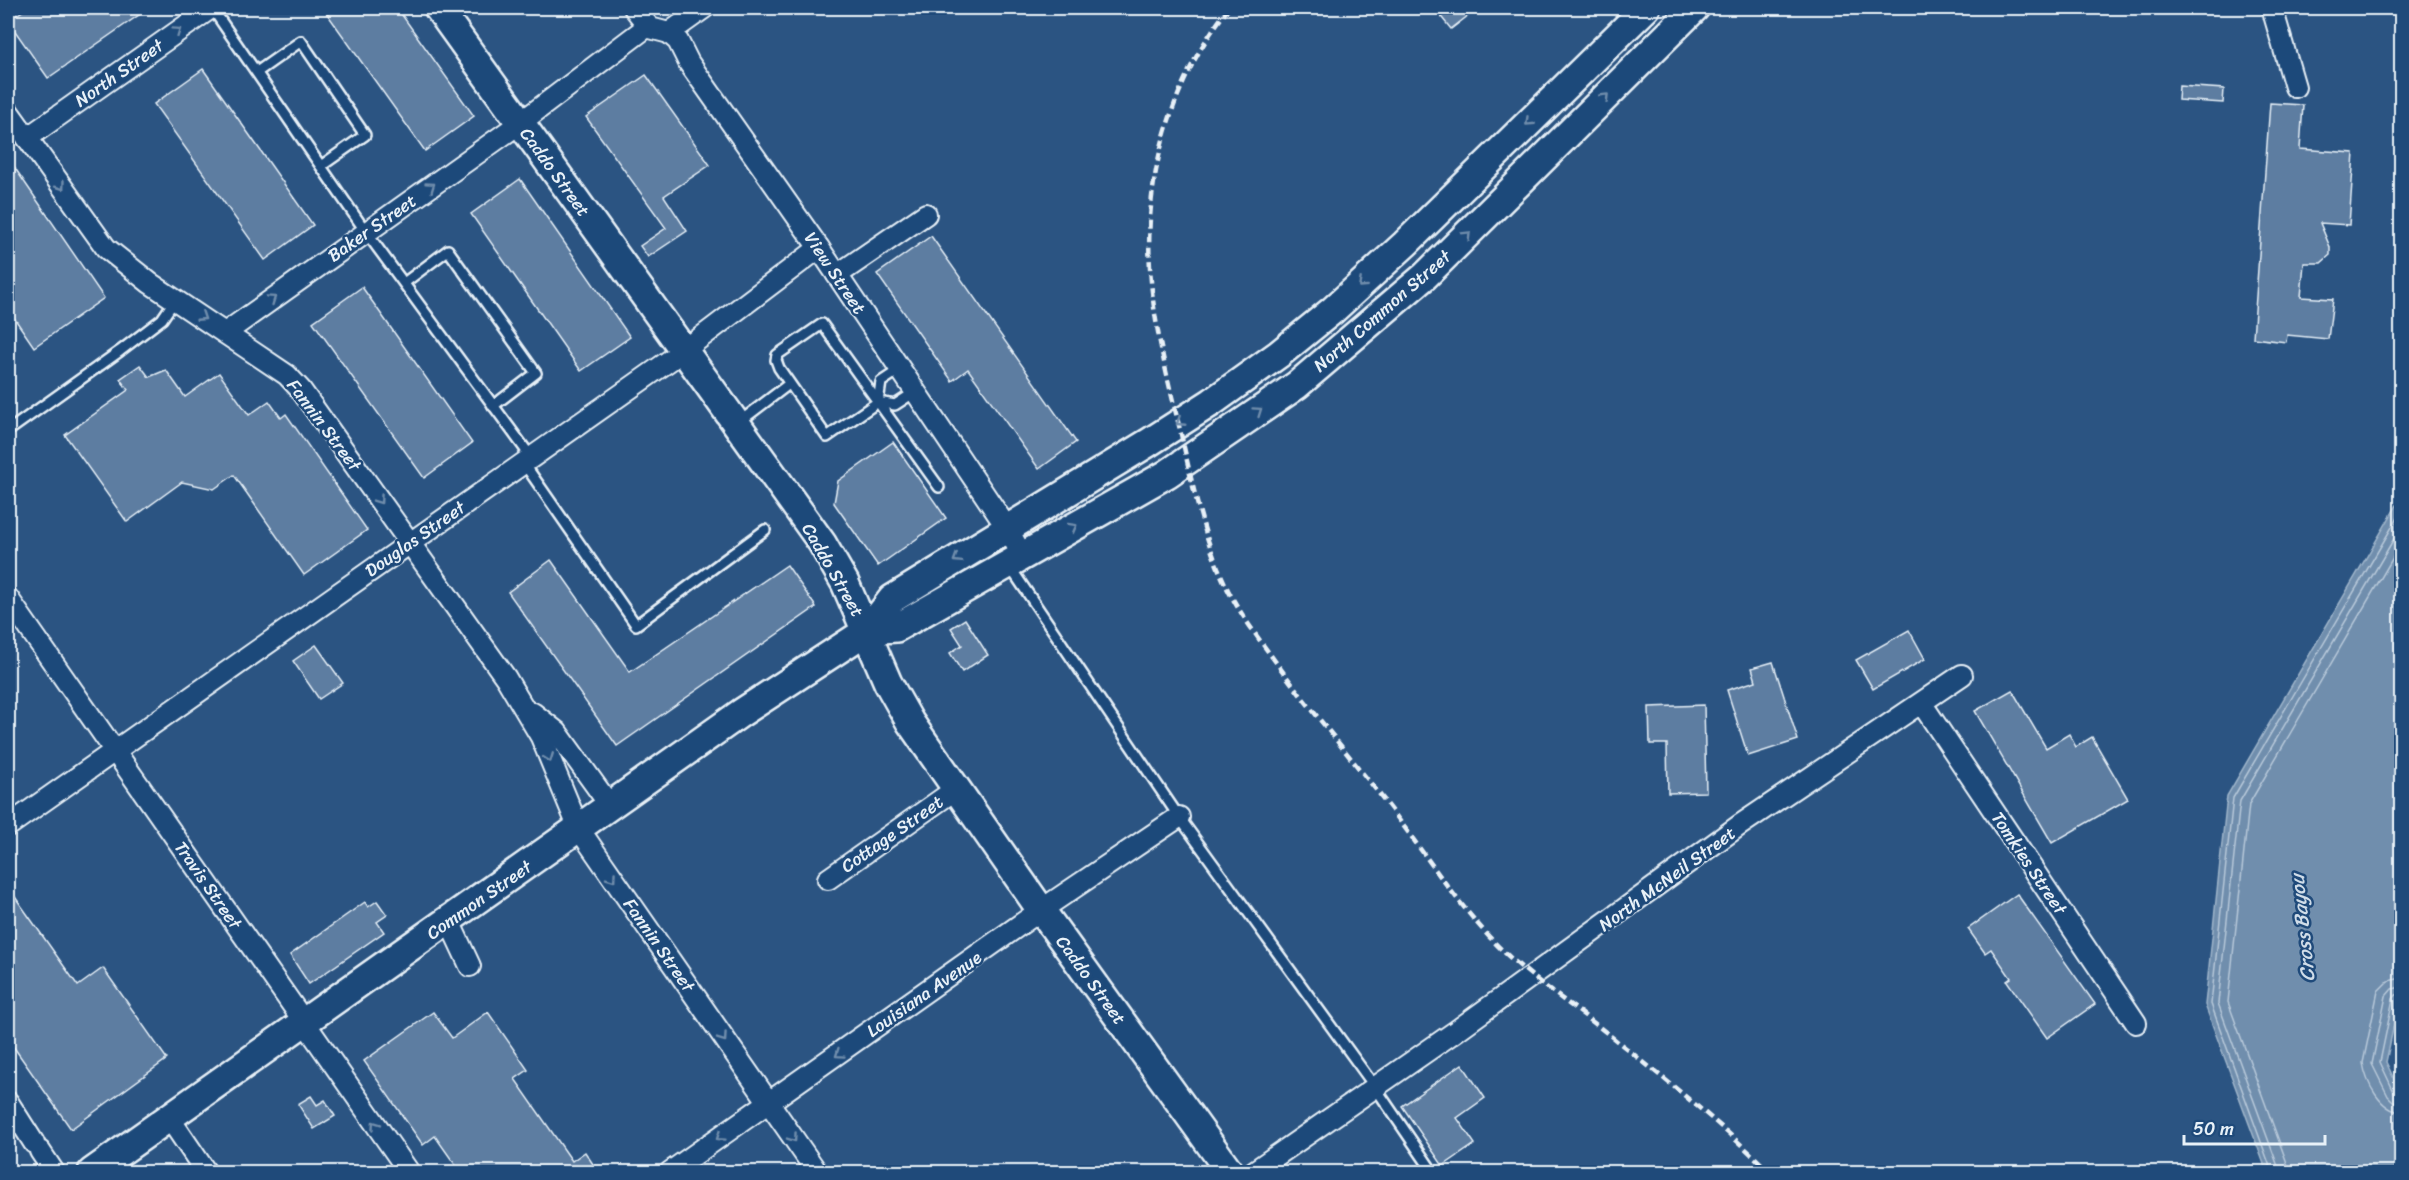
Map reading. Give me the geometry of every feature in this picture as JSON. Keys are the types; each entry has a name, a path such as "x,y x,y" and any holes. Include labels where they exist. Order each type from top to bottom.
{"main road":[{"name":"Caddo Street","path":"438,8 822,543 868,630 897,701 1041,910 1230,1173"},
{"name":"North Common Street","path":"1007,528 1212,402 1306,332 1405,244 1646,8"},
{"name":"North Common Street","path":"1015,560 1167,474 1296,385 1425,276 1695,8"},
{"name":"Common Street","path":"92,1173 741,713 868,630 892,599 1007,528"},
{"name":"Common Street","path":"868,630 896,628 1015,560"}],"street":[{"name":"North Street","path":"27,138 212,8"},
{"path":"634,8 650,28 669,33 704,8"},
{"path":"2272,8 2295,87"},
{"name":"Baker Street","path":"225,333 520,123 648,26"},
{"name":"View Street","path":"669,33 678,41 689,63 819,248 1007,528 1015,560"},
{"name":"Fannin Street","path":"8,111 106,248 150,283 287,375 301,390 524,705 541,737 579,829 817,1173"},
{"path":"837,275 926,214"},
{"name":"Douglas Street","path":"8,826 683,351 819,248"},
{"name":"Travis Street","path":"8,598 409,1173"},
{"name":"North McNeil Street","path":"1253,1173 1581,941 1740,825 1962,675"},
{"name":"Tomkies Street","path":"1922,704 2136,1023"},
{"name":"Fannin Street","path":"524,705 557,732 611,807"},
{"name":"Cottage Street","path":"828,879 956,789"},
{"name":"Louisiana Avenue","path":"670,1173 1041,910 1179,818"},
{"path":"449,921 470,966"},
{"path":"8,1102 54,1173"},
{"path":"170,1119 206,1173"}],"lane":[{"path":"212,8 366,232 493,406 636,625 765,530"},
{"path":"257,72 301,41 364,135 321,166"},
{"path":"404,283 448,250 536,373 493,406"},
{"path":"8,431 129,345 162,319 175,300"},
{"path":"915,392 895,405 878,402 827,437 789,384 776,360 777,355 822,324 878,402 939,488"},
{"path":"878,402 881,382 899,370"},
{"path":"736,424 789,384"},
{"path":"1015,560 1179,818 1375,1087 1433,1173"}],"water":[{"name":"Cross Bayou","path":"2401,498 2402,987 2386,1062 2401,1094 2401,1172 2267,1172 2205,1005 2227,796"}],"building":[{"path":"27,8 149,8 48,78 8,21"},
{"path":"323,8 397,8 474,116 425,151"},
{"path":"1434,8 1478,8 1451,29"},
{"path":"203,69 313,225 265,260 154,104"},
{"path":"646,75 710,165 664,196 687,231 648,257 640,246 666,228 586,117"},
{"path":"2179,86 2224,89 2223,103 2178,100"},
{"path":"2270,103 2303,105 2300,149 2354,153 2349,225 2320,223 2330,247 2330,255 2321,263 2304,263 2301,297 2333,299 2328,339 2287,335 2286,342 2253,338"},
{"path":"8,158 104,298 34,347 8,309"},
{"path":"520,179 630,337 581,371 471,214"},
{"path":"931,236 1076,442 1039,469 968,369 952,381 877,274"},
{"path":"362,287 472,443 424,478 313,322"},
{"path":"140,365 149,377 166,370 185,397 219,373 249,415 269,401 281,418 286,414 367,530 304,575 234,475 214,489 182,482 127,522 65,435 128,390 120,379"},
{"path":"893,442 946,518 878,566 834,503 838,481"},
{"path":"551,560 630,672 787,565 816,607 617,746 508,592"},
{"path":"965,619 988,655 962,672 950,653 962,645 951,628"},
{"path":"1909,630 1925,659 1873,689 1856,660"},
{"path":"316,645 343,683 319,699 293,661"},
{"path":"1773,662 1798,740 1748,756 1727,690 1756,681 1752,668"},
{"path":"2012,690 2046,748 2069,734 2076,747 2092,737 2128,799 2052,843 1975,711"},
{"path":"1704,705 1706,792 1668,793 1667,744 1650,744 1649,707"},
{"path":"8,887 78,986 103,968 167,1059 71,1129 8,1039"},
{"path":"2017,894 2095,1004 2047,1038 2007,981 2011,978 1991,949 1985,953 1968,929"},
{"path":"377,901 387,915 377,922 384,932 309,984 290,955 365,902 368,907"},
{"path":"433,1012 452,1038 488,1012 528,1070 515,1079 572,1161 585,1152 599,1173 461,1173 435,1136 423,1145 364,1061"},
{"path":"1462,1064 1485,1098 1457,1118 1475,1144 1443,1166 1402,1106"},
{"path":"311,1096 317,1105 325,1100 335,1116 314,1129 298,1104"}],"railway":[{"path":"1229,8 1192,65 1177,97 1157,164 1149,233 1152,288 1166,372 1200,514 1212,552 1228,590 1250,626 1288,679 1482,929 1536,979 1688,1099 1770,1172"}]}
